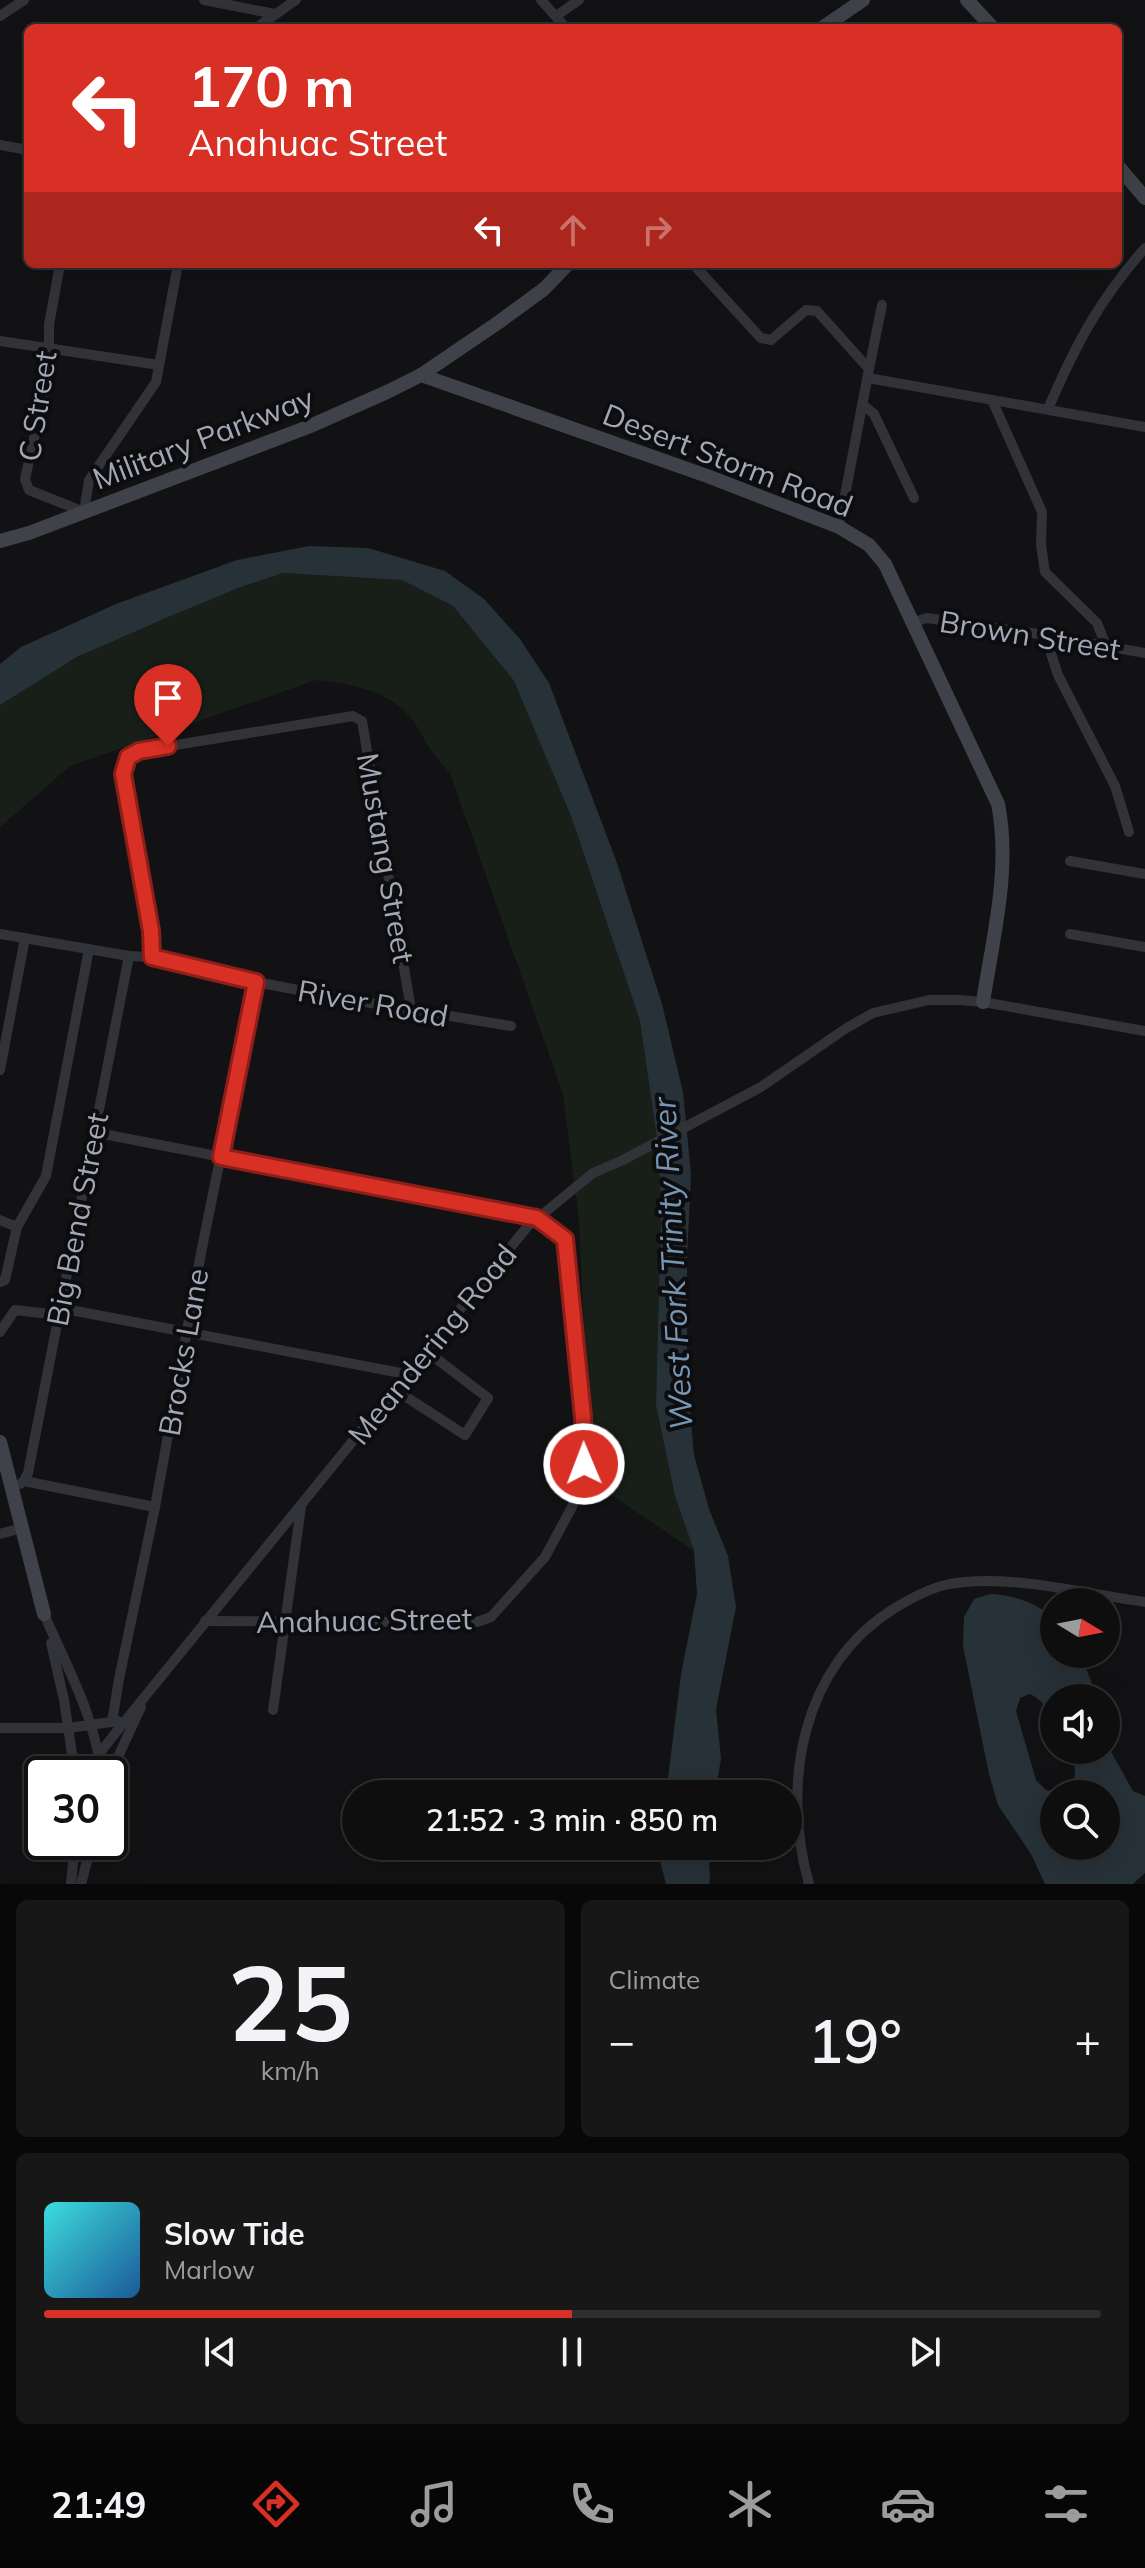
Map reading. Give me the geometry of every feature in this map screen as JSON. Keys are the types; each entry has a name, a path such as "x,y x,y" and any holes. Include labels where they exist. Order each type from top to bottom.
{"street":[{"path":"0,16 24,0"},
{"path":"204,0 275,14"},
{"path":"261,24 296,0"},
{"path":"541,0 563,24"},
{"path":"556,16 579,0"},
{"path":"828,24 863,0"},
{"path":"967,0 989,24"},
{"path":"0,145 24,149"},
{"path":"1122,171 1145,198"},
{"path":"1048,409 1086,327 1123,272 1145,248"},
{"name":"C Street","path":"59,268 49,325 49,370 25,479 29,490 84,512"},
{"path":"84,512 89,480 156,382 177,268"},
{"name":"Military Parkway","path":"0,541 29,533 308,427 421,375 544,289 564,268"},
{"path":"697,268 761,338 771,340 806,310 817,311 868,374 1145,427"},
{"path":"839,527 882,305"},
{"path":"0,341 159,365"},
{"name":"Desert Storm Road","path":"421,375 710,477 839,527 869,545 885,564 991,784 1003,828 1002,881 983,1002"},
{"path":"992,400 1042,512 1041,545 1045,572 1097,623 1106,646"},
{"path":"862,404 874,414 914,498"},
{"name":"Brown Street","path":"914,622 927,618 1145,653"},
{"path":"1045,635 1058,675 1115,786 1129,832"},
{"name":"Mustang Street","path":"152,957 151,931 124,785 128,757 139,751 349,716 360,718 411,1009"},
{"path":"1070,861 1145,874"},
{"name":"River Road","path":"0,934 129,956 152,957 256,982 511,1026"},
{"path":"1070,934 1145,947"},
{"path":"0,1070 25,938"},
{"path":"0,1282 5,1280 17,1227 46,1176 89,949"},
{"name":"Big Bend Street","path":"18,1485 28,1473 129,956"},
{"name":"Brocks Lane","path":"112,1722 256,982"},
{"name":"Meandering Road","path":"99,1754 425,1350 537,1218 593,1173 761,1087 873,1013 929,1000 983,1002 1145,1031"},
{"path":"93,1132 537,1218"},
{"name":"Anahuac Street","path":"205,1621 477,1622 491,1617 545,1557 572,1507 581,1480 585,1449 565,1239 537,1218"},
{"path":"0,1220 17,1227"},
{"path":"0,1332 15,1310 59,1312 406,1374"},
{"path":"394,1389 465,1435 488,1398 425,1350"},
{"path":"0,1442 18,1485 22,1528 44,1614 72,1756"},
{"path":"585,1449 607,1472"},
{"path":"18,1485 155,1507"},
{"path":"273,1710 301,1505"},
{"path":"0,1534 22,1528"},
{"path":"809,1884 797,1827 801,1760 808,1723 824,1684 855,1638 902,1604 945,1585 986,1581 1018,1583 1145,1602"},
{"path":"44,1614 91,1725 99,1754"},
{"name":"Meandering Road","path":"119,1756 148,1694"},
{"path":"0,1728 68,1728 125,1721"},
{"path":"71,1884 73,1860"},
{"path":"81,1884 87,1860"}],"shaded area":[{"path":"283,573 402,580 453,606 514,681 534,727 571,816 640,1021 659,1153 661,1213 656,1405 675,1496 694,1551 591,1481 579,1220 563,1094 450,773 409,716 390,700 367,689 316,680 70,766 0,827 0,705 69,662 129,633"}],"water":[{"name":"West Fork Trinity River","path":"309,546 368,548 445,571 484,599 520,639 549,683 617,863 662,1004 683,1092 691,1174 687,1376 694,1455 709,1509 728,1556 736,1607 716,1709 721,1759 717,1780 668,1780 681,1674 697,1594 694,1551 675,1496 656,1405 661,1213 659,1153 640,1021 571,816 514,681 453,606 402,580 283,573 241,587 77,657 0,705 0,664 21,647 116,604 237,560"},
{"path":"990,1594 1024,1601 1040,1609 1040,1668 1086,1668 1092,1684 1040,1684 1040,1701 1030,1694 1020,1698 1016,1711 1036,1780 1040,1784 1040,1860 1120,1860 1120,1780 1074,1780 1073,1764 1118,1764 1133,1791 1145,1796 1145,1873 1133,1884 1045,1884 1031,1854 998,1805 963,1646 964,1617 974,1599"},
{"path":"660,1860 709,1860 709,1884 666,1884"}],"route":[{"path":"168,746 139,751 128,757 123,774 151,931 152,957 256,982 221,1157 441,1197 537,1218 565,1239 583,1417 584,1464"}]}
